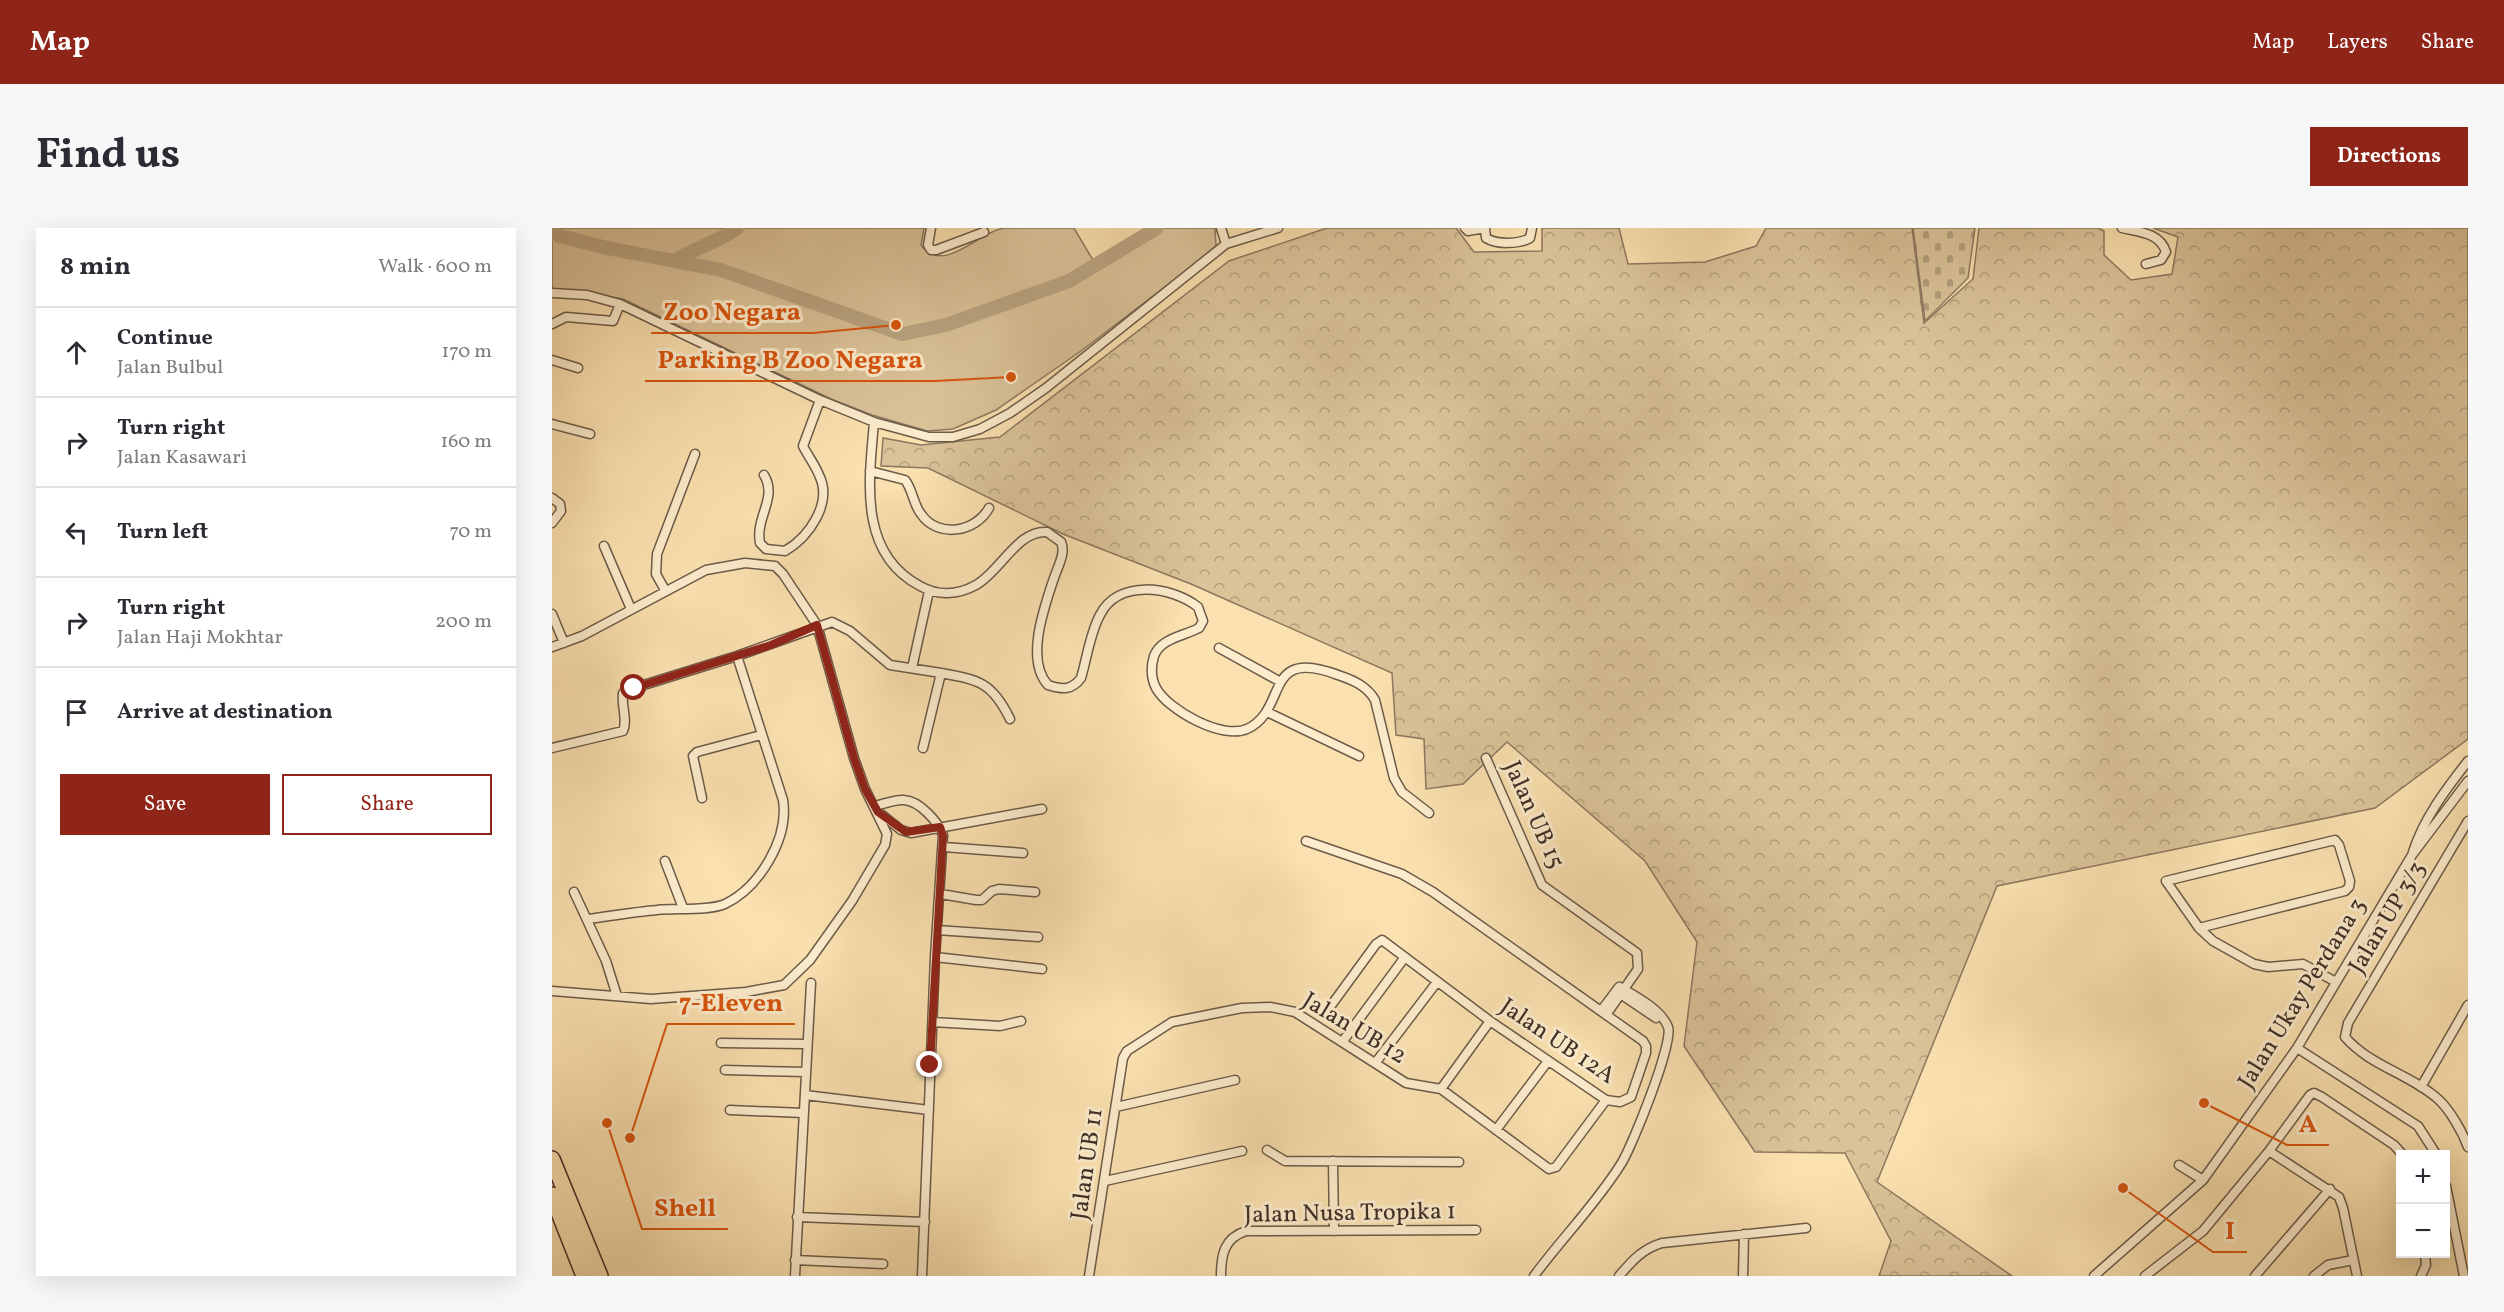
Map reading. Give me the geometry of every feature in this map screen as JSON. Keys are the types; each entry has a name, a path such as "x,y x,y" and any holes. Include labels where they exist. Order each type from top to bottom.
{"highway":[{"path":"552,1159 600,1276"},
{"path":"552,1195 584,1276"}],"street":[{"path":"931,228 928,245 931,250 984,232"},
{"path":"1221,228 1226,244"},
{"path":"552,292 587,295 620,304 820,400 874,422 929,437 953,436 980,429 1010,413 1046,388 1226,244 1278,228"},
{"path":"1465,228 1468,231 1485,228 1486,238 1492,242 1524,241 1530,238 1532,228"},
{"path":"2122,228 2154,236 2163,242 2166,252 2161,260 2146,264"},
{"path":"552,324 566,317 613,321 620,304"},
{"path":"552,360 578,368"},
{"path":"764,475 770,485 771,496 760,520 760,543 766,549 785,551 808,532 822,503 820,476 803,446 820,400"},
{"path":"874,422 870,471 872,526 880,548 895,568 912,582 929,591 962,592 979,584 1030,534 1047,532 1061,542 1063,548 1037,648 1037,668 1048,685 1068,689 1076,685 1081,678 1100,615 1108,604 1119,596 1156,589 1178,594 1198,607 1202,614 1199,628 1173,638 1155,653 1152,674 1155,686 1166,701 1211,727 1231,733 1248,728 1267,712 1280,681 1289,673 1305,667 1320,668 1358,683 1370,691 1375,700 1394,778 1402,792 1429,813"},
{"path":"552,424 590,434"},
{"path":"665,590 656,574 657,554 695,454"},
{"path":"870,471 905,480 920,514 940,528 968,528 984,518 989,508"},
{"path":"552,498 560,504 561,512 552,523"},
{"path":"604,546 631,609"},
{"path":"552,647 564,644 706,570 728,564 759,563 774,566 783,574 817,625 854,758 865,789 877,809 887,834 885,845 852,901 810,960 784,985 746,992 651,999 552,991"},
{"path":"912,668 929,591"},
{"path":"552,614 564,644"},
{"path":"552,748 623,731 626,726 621,702 623,693 737,656 817,625 832,622 841,624 890,665 977,680 987,685 1001,701 1010,719"},
{"path":"1219,648 1280,681"},
{"path":"588,920 723,905 739,895 756,878 781,834 784,821 783,800 737,656"},
{"path":"923,748 941,673"},
{"path":"1267,712 1359,756"},
{"path":"702,798 693,756 697,752 761,735"},
{"name":"Jalan UB 15","path":"1486,758 1542,885 1637,953 1638,969 1604,1013"},
{"name":"Jalan Ukay Perdana 3","path":"2412,855 2418,837 2442,793 2468,761"},
{"name":"Jalan Ukay Perdana 3","path":"2094,1276 2203,1180 2297,1048 2412,855 2468,781"},
{"path":"877,809 903,799 916,803 940,827 944,847 935,957 922,1276"},
{"path":"877,809 906,832 1042,809"},
{"name":"Jalan UP 3/3","path":"2421,1087 2356,1050 2345,1037 2348,1023 2468,821"},
{"path":"2199,928 2345,891 2350,881 2339,845 2335,840 2166,880 2199,928 2213,941 2254,964 2268,967 2303,964 2336,982"},
{"name":"Jalan UB 12A","path":"1306,841 1402,874 1481,924 1646,1046 1635,1092 1620,1102 1606,1100 1490,1021 1382,940 1330,1007"},
{"path":"944,847 1023,853"},
{"path":"665,861 683,908"},
{"path":"941,894 982,900 992,891 999,889 1035,892"},
{"path":"574,892 606,961 617,996"},
{"path":"937,930 1038,937"},
{"path":"935,957 1042,969"},
{"path":"1343,1041 1405,957"},
{"path":"1376,1062 1437,982"},
{"path":"795,1276 811,983"},
{"path":"1534,1276 1622,1163 1660,1070 1669,1034 1665,1022 1660,1014 1620,991"},
{"path":"2468,1005 2421,1087 2440,1100 2468,1146"},
{"name":"Jalan UB 12","path":"1123,1058 1127,1052 1163,1025 1242,1008 1270,1007 1295,1012 1406,1083 1441,1089 1549,1169 1553,1169 1606,1100"},
{"path":"933,1022 1000,1026 1021,1021"},
{"path":"1441,1089 1490,1021"},
{"path":"721,1043 807,1044"},
{"path":"2297,1048 2418,1125 2433,1150"},
{"name":"Jalan UB 11","path":"1089,1276 1123,1058"},
{"path":"1496,1130 1548,1061"},
{"path":"725,1070 806,1072"},
{"path":"1116,1107 1235,1080"},
{"path":"2145,1276 2203,1232 2269,1151 2310,1095 2314,1093 2394,1145 2398,1150"},
{"path":"804,1095 929,1110"},
{"path":"730,1110 803,1113"},
{"path":"1105,1181 1242,1150"},
{"path":"1267,1150 1285,1161 1459,1162"},
{"path":"2269,1151 2339,1197 2357,1276"},
{"path":"1333,1161 1334,1231"},
{"path":"2179,1165 2203,1180"},
{"path":"2255,1276 2330,1189"},
{"path":"2449,1204 2464,1276"},
{"path":"798,1217 925,1222"},
{"path":"1619,1276 1648,1247 1662,1243 1806,1228"},
{"name":"Jalan Nusa Tropika 1","path":"1221,1276 1227,1242 1235,1234 1246,1231 1476,1230"},
{"path":"1743,1276 1744,1234"},
{"path":"2421,1276 2426,1265 2425,1258"},
{"path":"795,1260 883,1264"},
{"path":"2314,1276 2328,1265 2353,1260"}],"green space":[{"path":"552,228 924,228 921,245 930,253 940,256 951,254 1004,228 1074,228 1097,267 1155,228 1215,228 1216,245 1212,251 1081,351 996,410 953,429 927,431 872,415 831,399 623,299 582,292 552,292"},
{"path":"1327,228 1456,228 1474,252 1542,251 1542,228 1619,228 1628,264 1705,262 1756,246 1766,228 1912,228 1924,323 1973,279 1979,228 2098,228 2104,231 2104,255 2131,280 2172,274 2178,237 2153,228 2468,228 2468,739 2375,808 1997,886 1877,1182 2012,1276 1879,1276 1891,1241 1845,1153 1755,1152 1684,1046 1697,942 1645,861 1507,742 1463,784 1426,789 1424,739 1396,735 1392,673 1191,584 1063,534 928,468 881,466 883,438 921,445 1000,437 1229,261"},
{"path":"1913,228 1975,228 1968,278 1925,321"}],"waterway":[{"path":"675,261 737,228"},
{"path":"552,234 607,248 721,270 902,334 946,325 1069,281 1157,228"}],"place":[{"name":"Zoo Negara","path":"896,325"},
{"name":"Parking B Zoo Negara","path":"1011,377"},
{"name":"A","path":"2204,1103"},
{"name":"Shell","path":"607,1123"},
{"name":"7-Eleven","path":"630,1138"},
{"name":"I","path":"2123,1188"}],"route":[{"path":"634,688 771,645 817,625 854,758 865,789 878,812 906,832 940,827 943,836 930,1065"}]}
